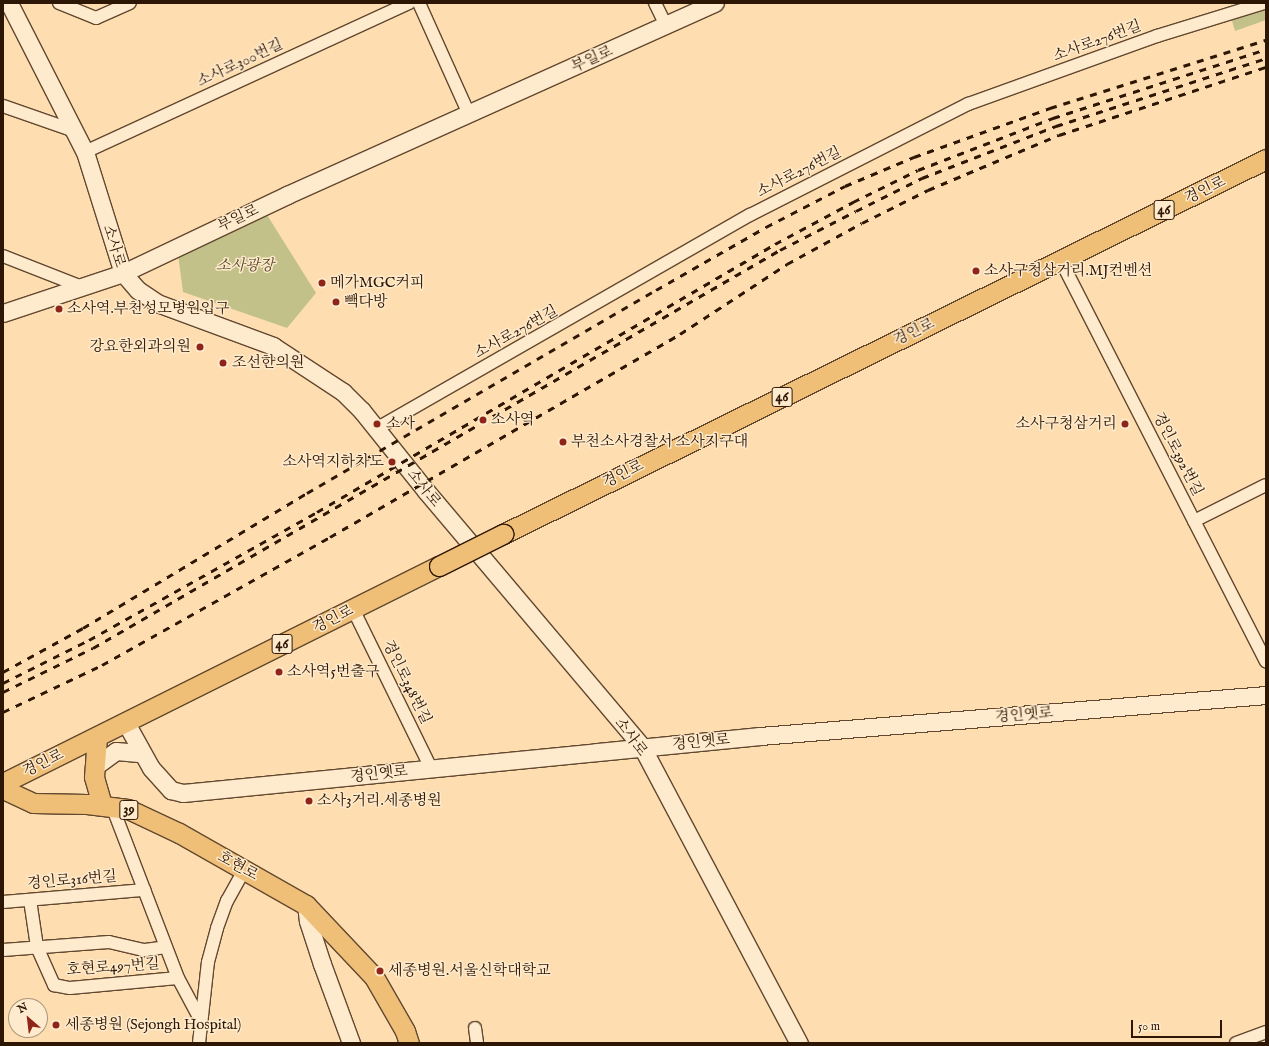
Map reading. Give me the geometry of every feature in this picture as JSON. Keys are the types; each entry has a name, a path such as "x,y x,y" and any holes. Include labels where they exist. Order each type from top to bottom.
{"main road":[{"name":"경인로","path":"3,783 503,534 1266,159"},
{"path":"97,737 94,767 96,791 107,805"},
{"name":"호현로","path":"3,789 33,803 107,805 128,809 179,833 245,869 306,905 374,977 406,1031 409,1043"}],"street":[{"name":"소사로","path":"9,3 72,130 85,152 123,273 138,290 157,303 272,346 318,374 343,392 376,429 642,747 799,1043"},
{"path":"59,3 96,18 130,3"},
{"name":"소사로300번길","path":"85,152 409,3"},
{"path":"419,3 469,114"},
{"path":"656,3 666,26"},
{"name":"부일로","path":"3,313 123,273 287,195 715,3"},
{"name":"소사로276번길","path":"376,429 750,215 968,104 1157,36 1264,3"},
{"path":"3,106 72,130"},
{"path":"3,256 82,287"},
{"name":"경인로392번길","path":"1061,261 1266,662"},
{"path":"1194,521 1266,485"},
{"name":"경인로348번길","path":"353,609 431,768"},
{"name":"경인옛로","path":"126,723 141,752 161,781 171,790 182,793 642,747 1266,695"},
{"path":"94,767 116,751 141,752"},
{"name":"호현로497번길","path":"107,805 144,890 178,978 200,1019"},
{"path":"199,1043 200,1019 208,962 216,928 227,901 245,869"},
{"name":"경인로316번길","path":"3,902 144,890"},
{"path":"3,950 37,947 30,900"},
{"path":"306,905 308,921 322,964 351,1043"},
{"name":"호현로497번길","path":"166,947 146,950 109,942 37,947 54,985 70,988 178,978"},
{"path":"475,1028 477,1043"},
{"path":"1236,1043 1266,1032"}],"green space":[{"path":"1266,3 1266,20 1235,31 1230,14"},
{"name":"소사광장","path":"262,207 316,293 287,328 183,292 177,247"}],"railway":[{"path":"3,672 83,628 307,493 656,290 766,227 845,186 914,157 1050,108 1266,40"},
{"path":"3,683 89,640 317,512 775,244 853,202 918,170 1053,118 1266,49"},
{"path":"3,692 93,648 780,250 856,211 922,178 1056,126 1266,58"},
{"path":"3,712 102,665 330,537 680,334 787,264 862,223 928,190 1059,135 1266,67"}],"place":[{"name":"소사구청삼거리.MJ컨벤션","path":"976,271"},
{"name":"메가MGC커피","path":"322,283"},
{"name":"빽다방","path":"336,302"},
{"name":"소사역.부천성모병원입구","path":"59,309"},
{"name":"강요한외과의원","path":"200,347"},
{"name":"조선한의원","path":"223,363"},
{"name":"소사역","path":"483,420"},
{"name":"소사","path":"377,424"},
{"name":"소사구청삼거리","path":"1125,424"},
{"name":"부천소사경찰서 소사지구대","path":"563,442"},
{"name":"소사역지하차도","path":"392,462"},
{"name":"소사역5번출구","path":"279,672"},
{"name":"소사3거리.세종병원","path":"309,801"},
{"name":"세종병원.서울신학대학교","path":"380,971"},
{"name":"세종병원 (Sejongh Hospital)","path":"56,1025"}]}
